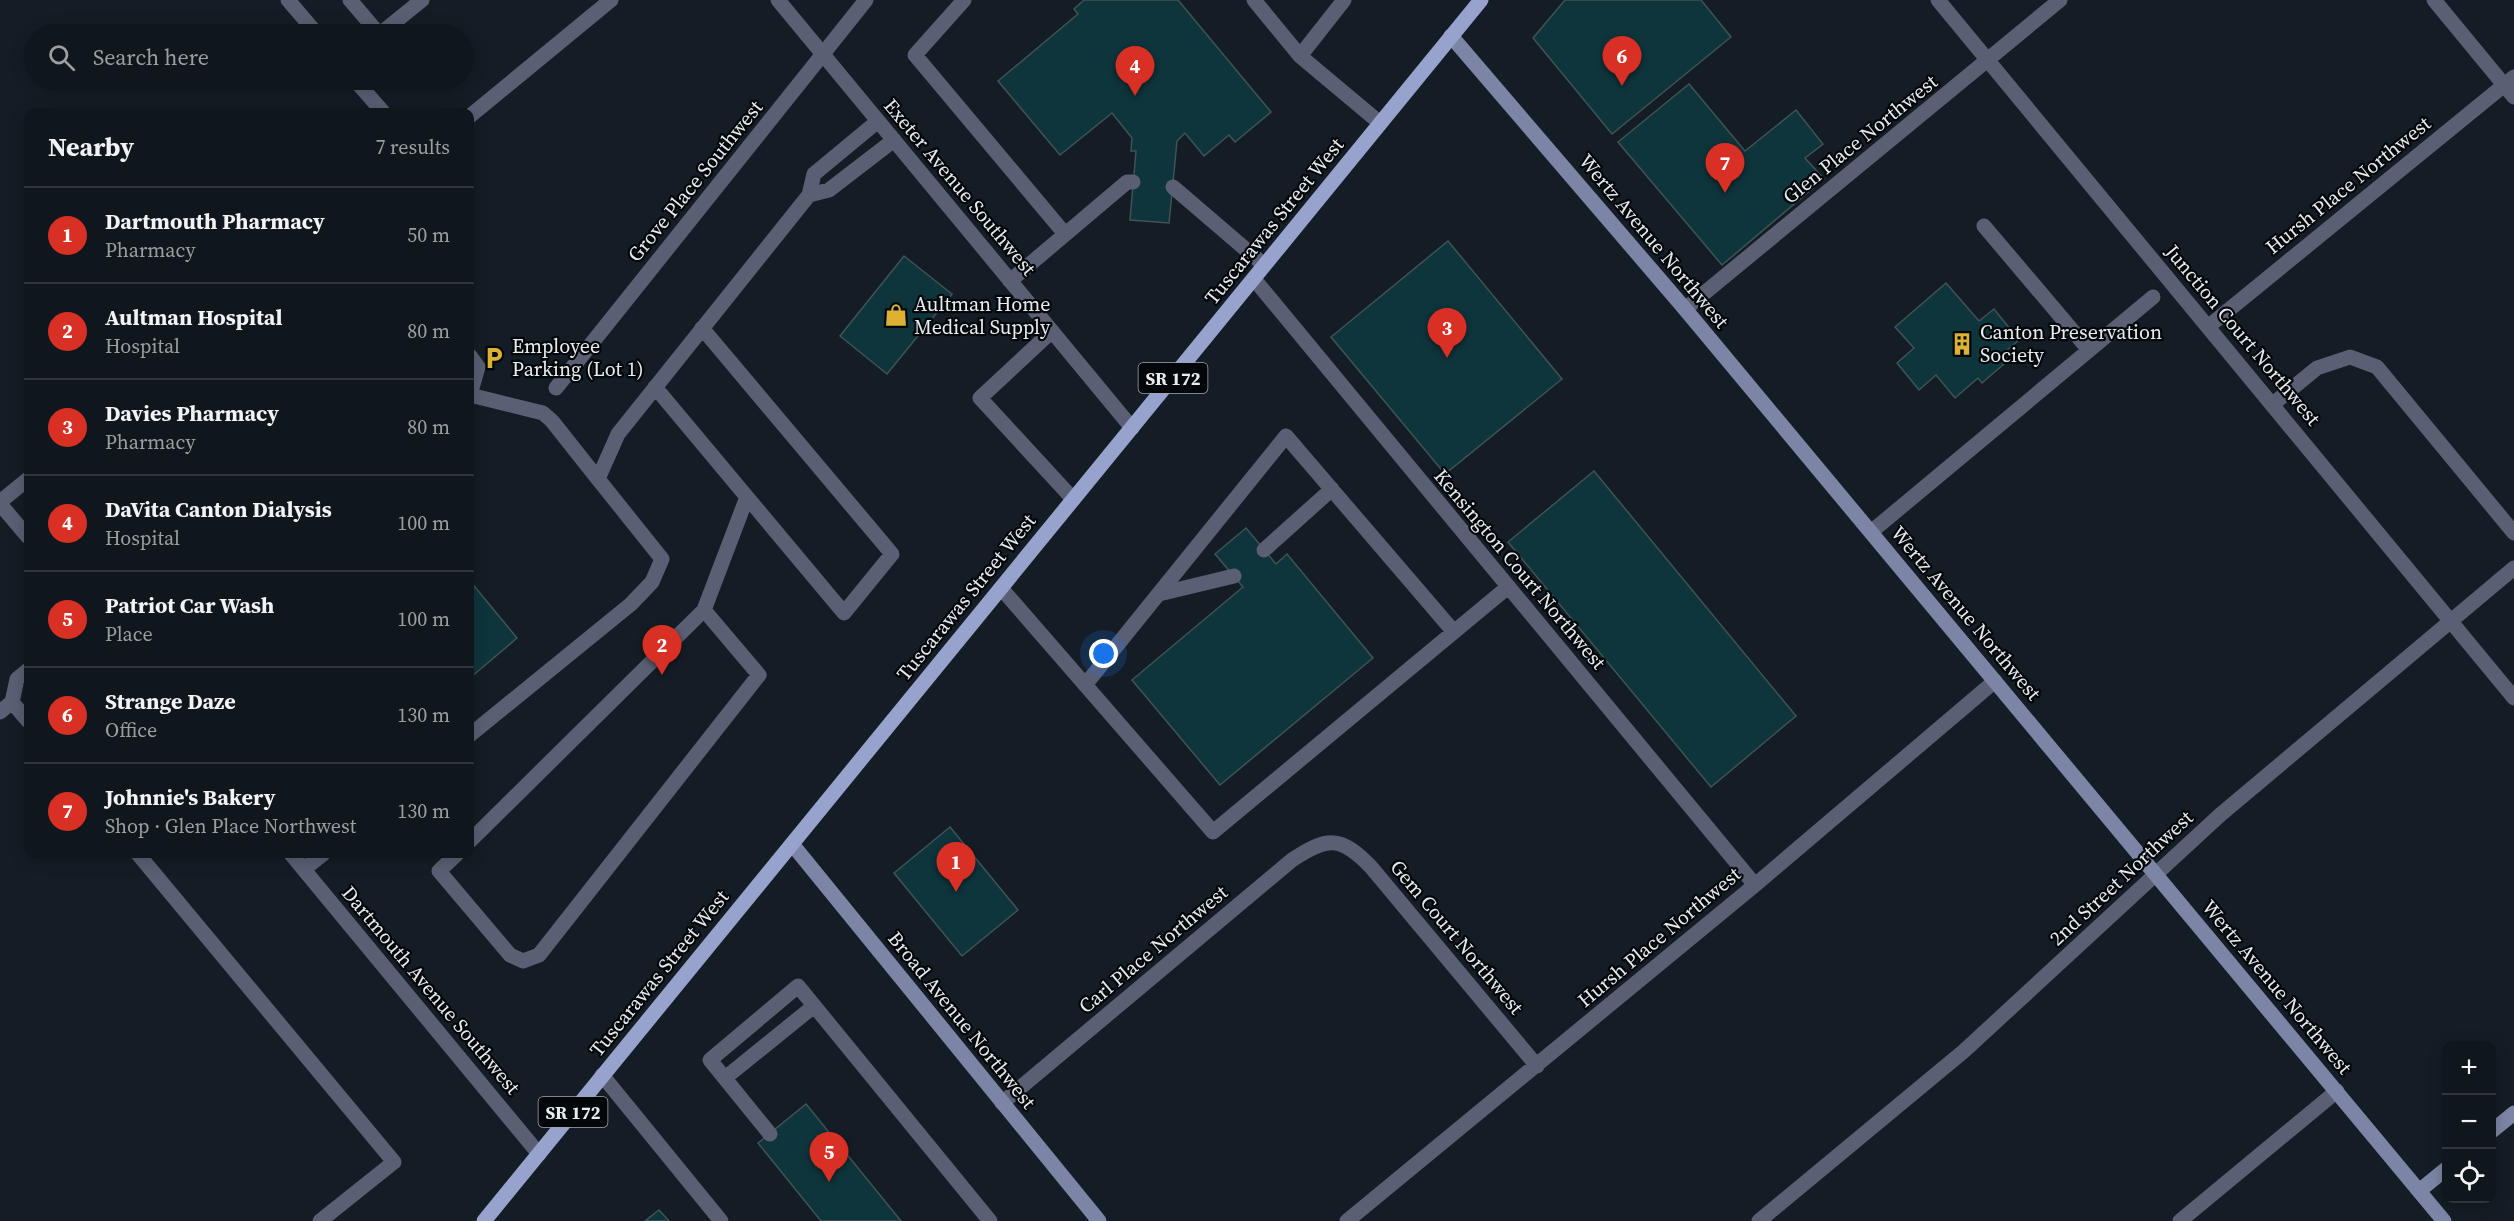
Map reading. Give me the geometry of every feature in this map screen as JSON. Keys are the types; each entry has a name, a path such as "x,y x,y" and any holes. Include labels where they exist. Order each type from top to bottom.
{"main road":[{"name":"Tuscarawas Street West","path":"484,1221 1481,0"},
{"name":"Wertz Avenue Northwest","path":"1451,36 1685,309 2444,1221"},
{"name":"Broad Avenue Northwest","path":"792,844 1099,1221"},
{"path":"2496,1128 2514,1113"},
{"path":"2419,1191 2442,1172"}],"street":[{"path":"288,0 308,24"},
{"path":"350,0 370,24"},
{"path":"392,24 422,0"},
{"path":"474,113 611,0"},
{"name":"Exeter Avenue Southwest","path":"778,0 1132,428"},
{"name":"Grove Place Southwest","path":"556,388 866,0"},
{"path":"964,0 915,55 1065,234"},
{"path":"1254,0 1300,56 1380,123"},
{"path":"1300,56 1344,0"},
{"name":"Junction Court Northwest","path":"1938,0 2514,698"},
{"name":"Glen Place Northwest","path":"1685,309 2060,0"},
{"path":"2434,0 2511,86"},
{"name":"Hursh Place Northwest","path":"2209,327 2511,86"},
{"path":"364,90 380,108"},
{"path":"598,479 618,434 809,195 814,174 878,121"},
{"path":"809,195 829,190 894,140"},
{"path":"1010,281 1126,182 1133,182"},
{"path":"1173,187 1264,265"},
{"path":"1984,226 2089,350"},
{"name":"Kensington Court Northwest","path":"1254,279 1755,885"},
{"path":"1871,532 2153,297"},
{"path":"655,387 844,612 892,554 702,328"},
{"path":"1052,331 980,398 1073,499"},
{"path":"2273,404 2317,368 2350,357 2377,366 2514,533"},
{"path":"474,362 478,367 474,381"},
{"path":"474,396 543,413 552,421 662,559 652,582 631,604 474,732"},
{"path":"1085,685 1286,436 1454,632"},
{"path":"24,482 0,503 24,532"},
{"path":"1264,550 1332,489"},
{"path":"474,837 704,610 747,497"},
{"name":"2nd Street Northwest","path":"1759,1221 1964,1051 2157,875 2220,814 2514,568"},
{"path":"1158,594 1234,576"},
{"path":"1001,588 1213,832 1508,587"},
{"path":"453,858 439,871 510,955 523,962 539,955 759,675 704,610"},
{"path":"0,712 12,702 17,680 24,674"},
{"name":"Hursh Place Northwest","path":"1347,1221 1755,885 1995,681"},
{"path":"12,702 24,702"},
{"path":"12,702 24,717"},
{"name":"Gem Court Northwest","path":"1339,842 1356,851 1371,867 1537,1066"},
{"name":"Carl Place Northwest","path":"1002,1103 1292,860 1308,849 1339,842"},
{"path":"141,858 394,1162 320,1221"},
{"name":"Dartmouth Avenue Southwest","path":"294,858 539,1154"},
{"path":"304,869 318,858"},
{"path":"770,1134 710,1060 798,986 990,1221"},
{"path":"725,1078 814,1006"},
{"path":"602,1075 721,1221"},
{"path":"2180,1221 2337,1091"}],"building":[{"path":"1084,0 1178,0 1271,112 1235,142 1229,135 1204,156 1185,133 1177,141 1169,223 1130,220 1136,151 1131,151 1132,138 1112,113 1060,155 998,81 1078,14 1074,9"},
{"path":"1565,0 1701,0 1731,37 1612,134 1533,38"},
{"path":"1689,84 1745,151 1796,110 1823,144 1805,158 1824,179 1722,265 1618,142"},
{"path":"1448,241 1562,379 1445,474 1331,337"},
{"name":"Aultman Home Medical Supply","path":"904,256 952,294 887,374 840,336"},
{"name":"Canton Preservation Society","path":"1946,283 1979,321 1994,309 2019,340 2006,351 2012,357 1982,383 1978,378 1955,398 1936,375 1919,390 1897,363 1914,348 1895,327"},
{"path":"1594,471 1796,716 1711,787 1508,542"},
{"path":"1246,528 1276,564 1287,554 1373,658 1220,785 1132,680 1243,587 1215,554"},
{"path":"474,586 517,638 474,675"},
{"path":"950,827 1018,910 962,956 894,873"},
{"path":"806,1104 901,1221 821,1221 758,1143"},
{"path":"659,1210 669,1221 645,1221"}],"place":[{"name":"Strange Daze","path":"1622,86"},
{"name":"DaVita Canton Dialysis","path":"1135,96"},
{"name":"Johnnie's Bakery","path":"1725,193"},
{"name":"Aultman Home Medical Supply","path":"896,315"},
{"name":"Canton Preservation Society","path":"1962,344"},
{"name":"Employee Parking (Lot 1)","path":"494,358"},
{"name":"Davies Pharmacy","path":"1447,358"},
{"name":"Aultman Hospital","path":"662,675"},
{"name":"Dartmouth Pharmacy","path":"956,892"},
{"name":"Patriot Car Wash","path":"829,1182"}]}
